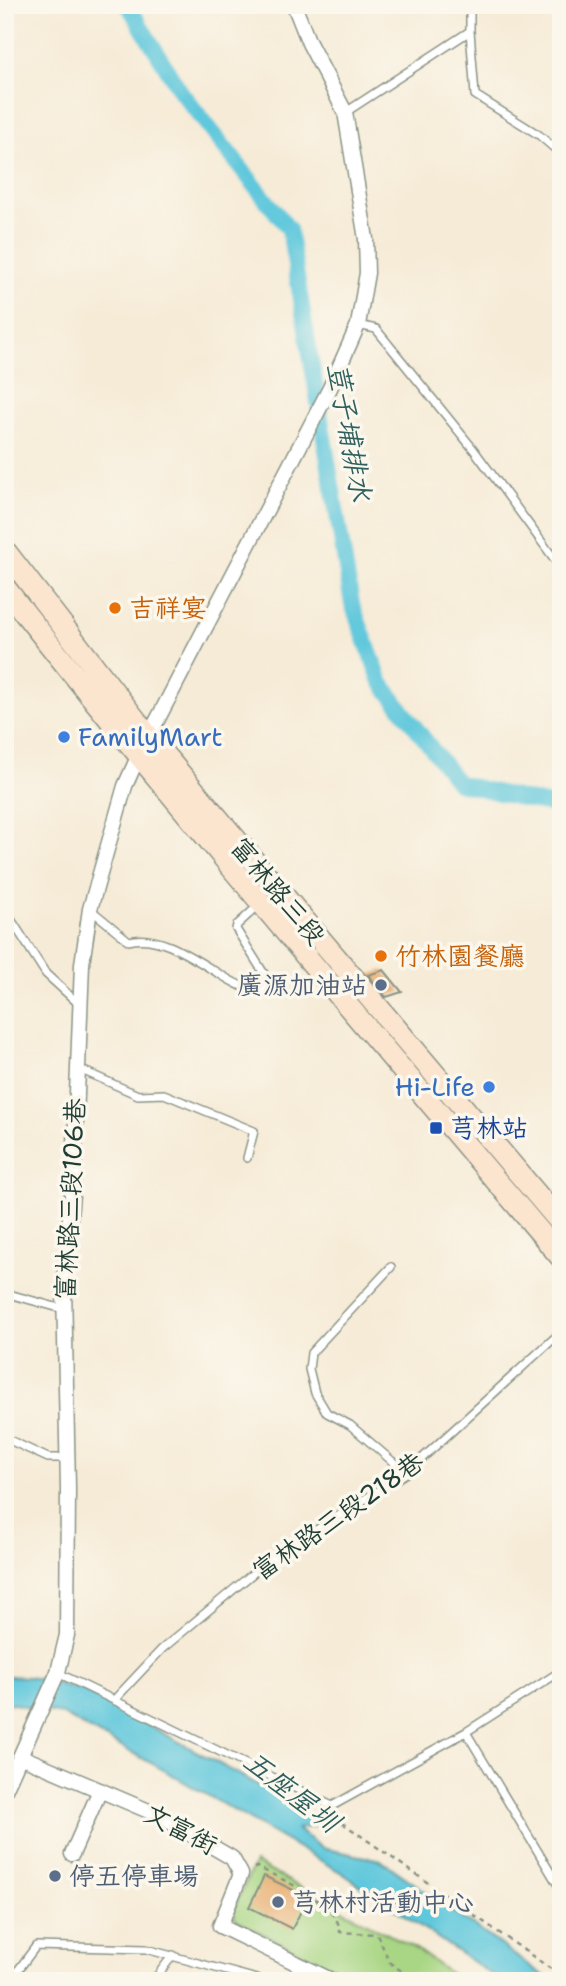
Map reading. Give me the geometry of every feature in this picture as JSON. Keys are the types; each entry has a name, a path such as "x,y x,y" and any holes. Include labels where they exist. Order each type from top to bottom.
{"main road":[{"name":"富林路三段","path":"5,551 148,736 310,931 386,1015 561,1223"},
{"name":"富林路三段","path":"5,588 138,757 294,945 561,1257"}],"street":[{"name":"富林路三段106巷","path":"25,1751 58,1672 67,1635 63,1309 74,1172 80,1005 90,909 125,786 148,736 330,388 358,325 367,273 366,239 345,113 309,43 294,5"},
{"path":"294,945 310,931"},
{"path":"367,1028 386,1015"},
{"path":"5,1790 25,1751"},
{"name":"文富街","path":"25,1751 100,1790 158,1815 232,1858 241,1874 220,1926 333,1981"},
{"path":"72,1854 100,1790"}],"lane":[{"path":"470,5 475,95 539,135 561,155"},
{"path":"345,113 470,31"},
{"path":"358,325 376,329 474,450 561,568"},
{"path":"90,909 130,941 139,938 184,952 256,993 265,991 268,980 236,929 260,904"},
{"path":"5,910 46,974 80,1005"},
{"path":"77,1068 138,1095 164,1094 254,1130 247,1158"},
{"path":"391,1266 312,1353 309,1369 314,1393 327,1413 350,1425 406,1473"},
{"path":"5,1293 63,1309"},
{"name":"富林路三段218巷","path":"115,1699 162,1649 269,1560 406,1473 561,1332"},
{"path":"5,1438 48,1458 66,1458"},
{"path":"58,1672 332,1806 466,1732 561,1671"},
{"path":"466,1732 561,1891"},
{"path":"10,1981 36,1946 146,1949 264,1981"},
{"path":"153,1981 173,1955"}],"path":[{"path":"330,1815 561,1976"},
{"path":"241,1874 257,1867 312,1896 336,1916 340,1932 377,1934 390,1963 413,1979 443,1981"}],"green space":[{"path":"255,1863 416,1949 461,1981 356,1981 236,1920 233,1910"}],"water":[{"path":"5,1676 29,1677 84,1690 302,1809 321,1825 297,1829 321,1848 381,1860 551,1981 501,1981 342,1873 153,1764 61,1714 5,1702"}],"building":[{"name":"廣源加油站","path":"384,970 402,992 386,997 368,975"},
{"name":"芎林村活動中心","path":"264,1876 308,1897 292,1929 249,1907"}],"waterway":[{"name":"荳子埔排水","path":"128,5 181,92 289,229 352,604 381,682 458,783 561,808"}],"place":[{"name":"吉祥宴","path":"115,608"},
{"name":"FamilyMart","path":"64,737"},
{"name":"竹林園餐廳","path":"381,956"},
{"name":"廣源加油站","path":"381,985"},
{"name":"Hi-Life","path":"489,1087"},
{"name":"芎林站","path":"436,1128"},
{"name":"停五停車場","path":"55,1876"},
{"name":"芎林村活動中心","path":"278,1902"}],"water label":[{"name":"五座屋圳","path":"292,1791"}]}
